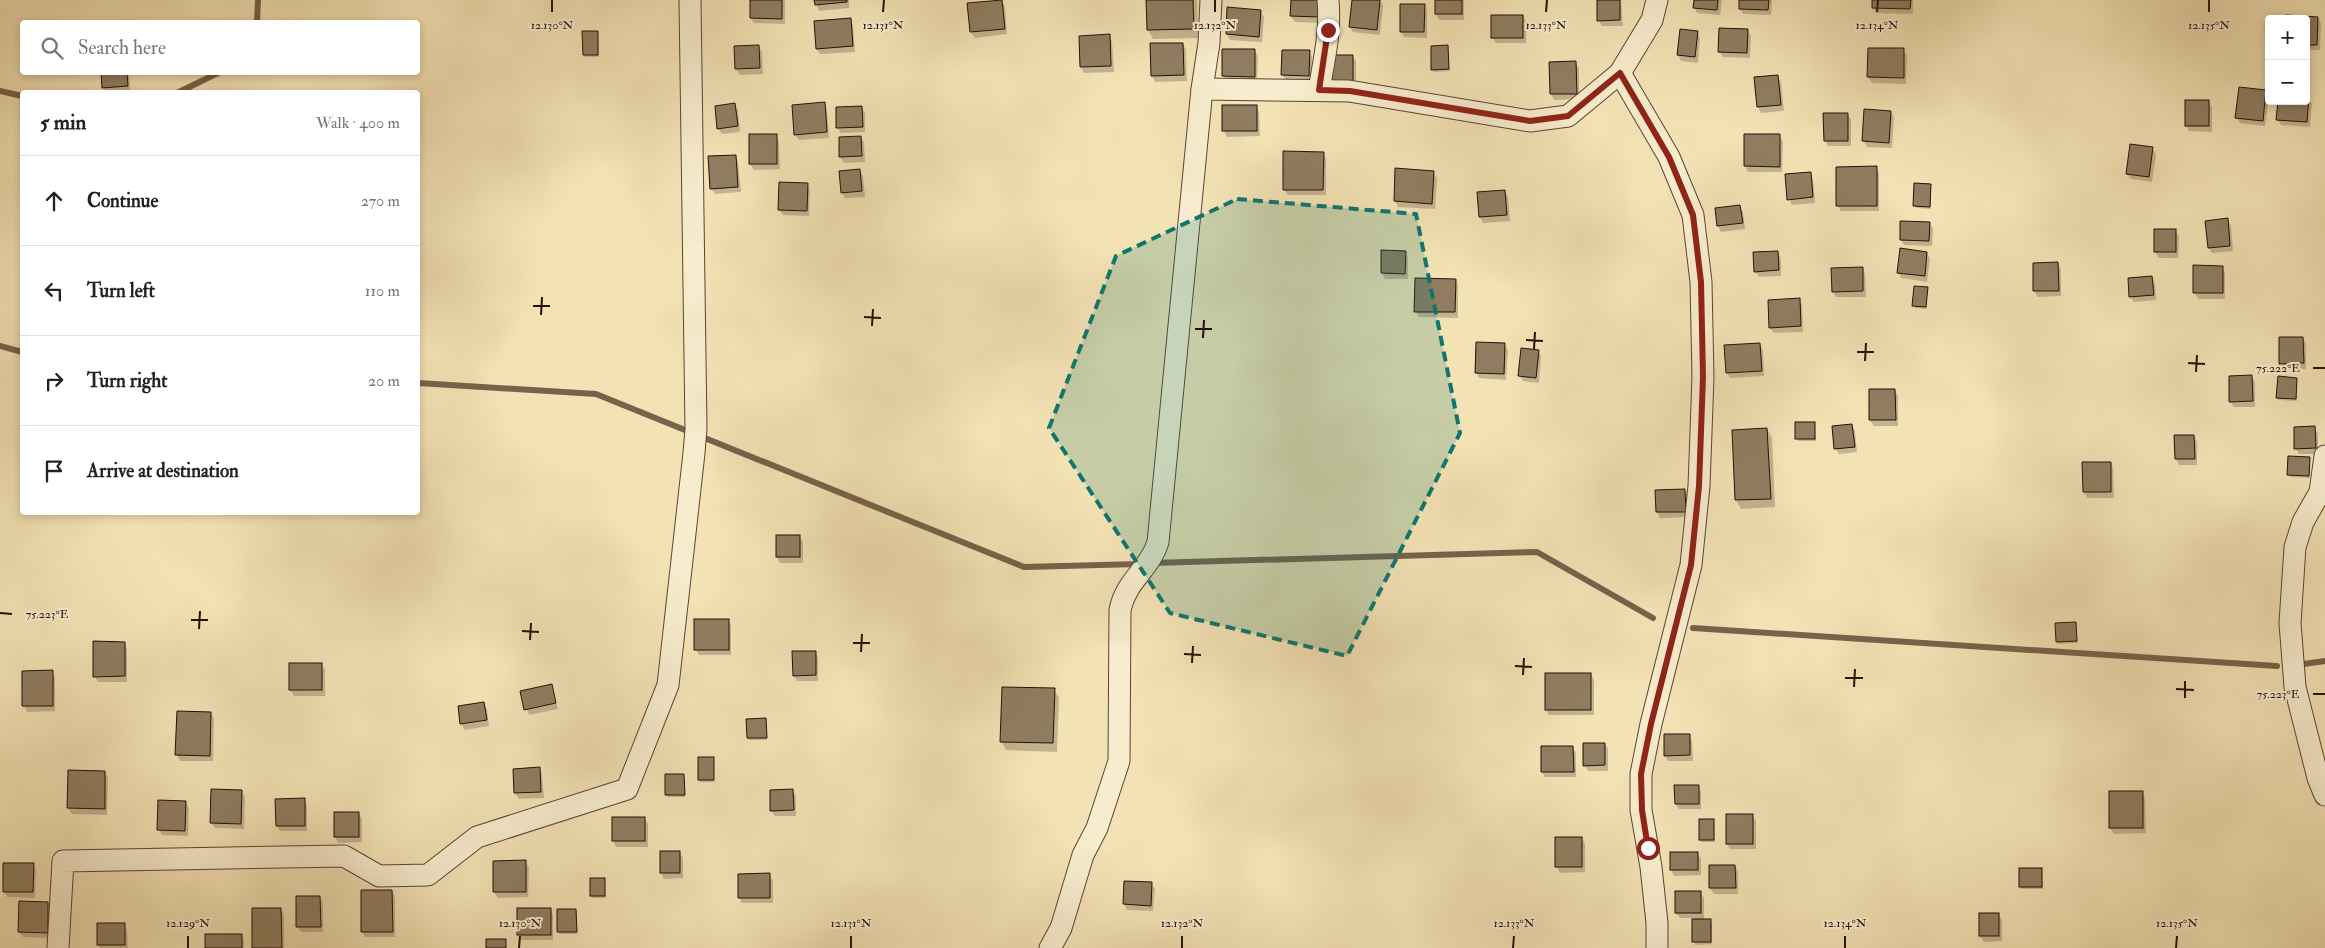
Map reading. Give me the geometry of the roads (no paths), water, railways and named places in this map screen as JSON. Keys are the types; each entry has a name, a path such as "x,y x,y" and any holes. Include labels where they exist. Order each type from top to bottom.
{"street":[{"path":"58,948 63,862 344,856 379,876 428,875 477,837 627,789 668,685 694,453 690,0"},
{"path":"1050,948 1061,928 1083,855 1097,828 1119,761 1120,610 1123,595 1154,554 1158,542 1202,89 1209,43 1211,0"},
{"path":"1319,90 1330,19 1328,0"},
{"path":"1202,89 1350,91 1530,121 1568,116 1620,73 1652,20 1656,0"},
{"path":"1620,73 1669,157 1693,215 1701,282 1699,486 1691,565 1651,724 1641,774 1642,810 1657,923 1656,948"},
{"path":"2325,456 2320,492 2303,522 2296,547 2290,623 2295,687 2318,778 2325,795"}],"waterway":[{"path":"257,20 258,0"},
{"path":"183,90 214,75"},
{"path":"0,91 20,96"},
{"path":"0,346 20,351"},
{"path":"420,383 596,394 1024,567 1140,564"},
{"path":"1152,563 1537,552 1653,618"},
{"path":"1693,628 2277,666"},
{"path":"2304,664 2325,661"}]}
